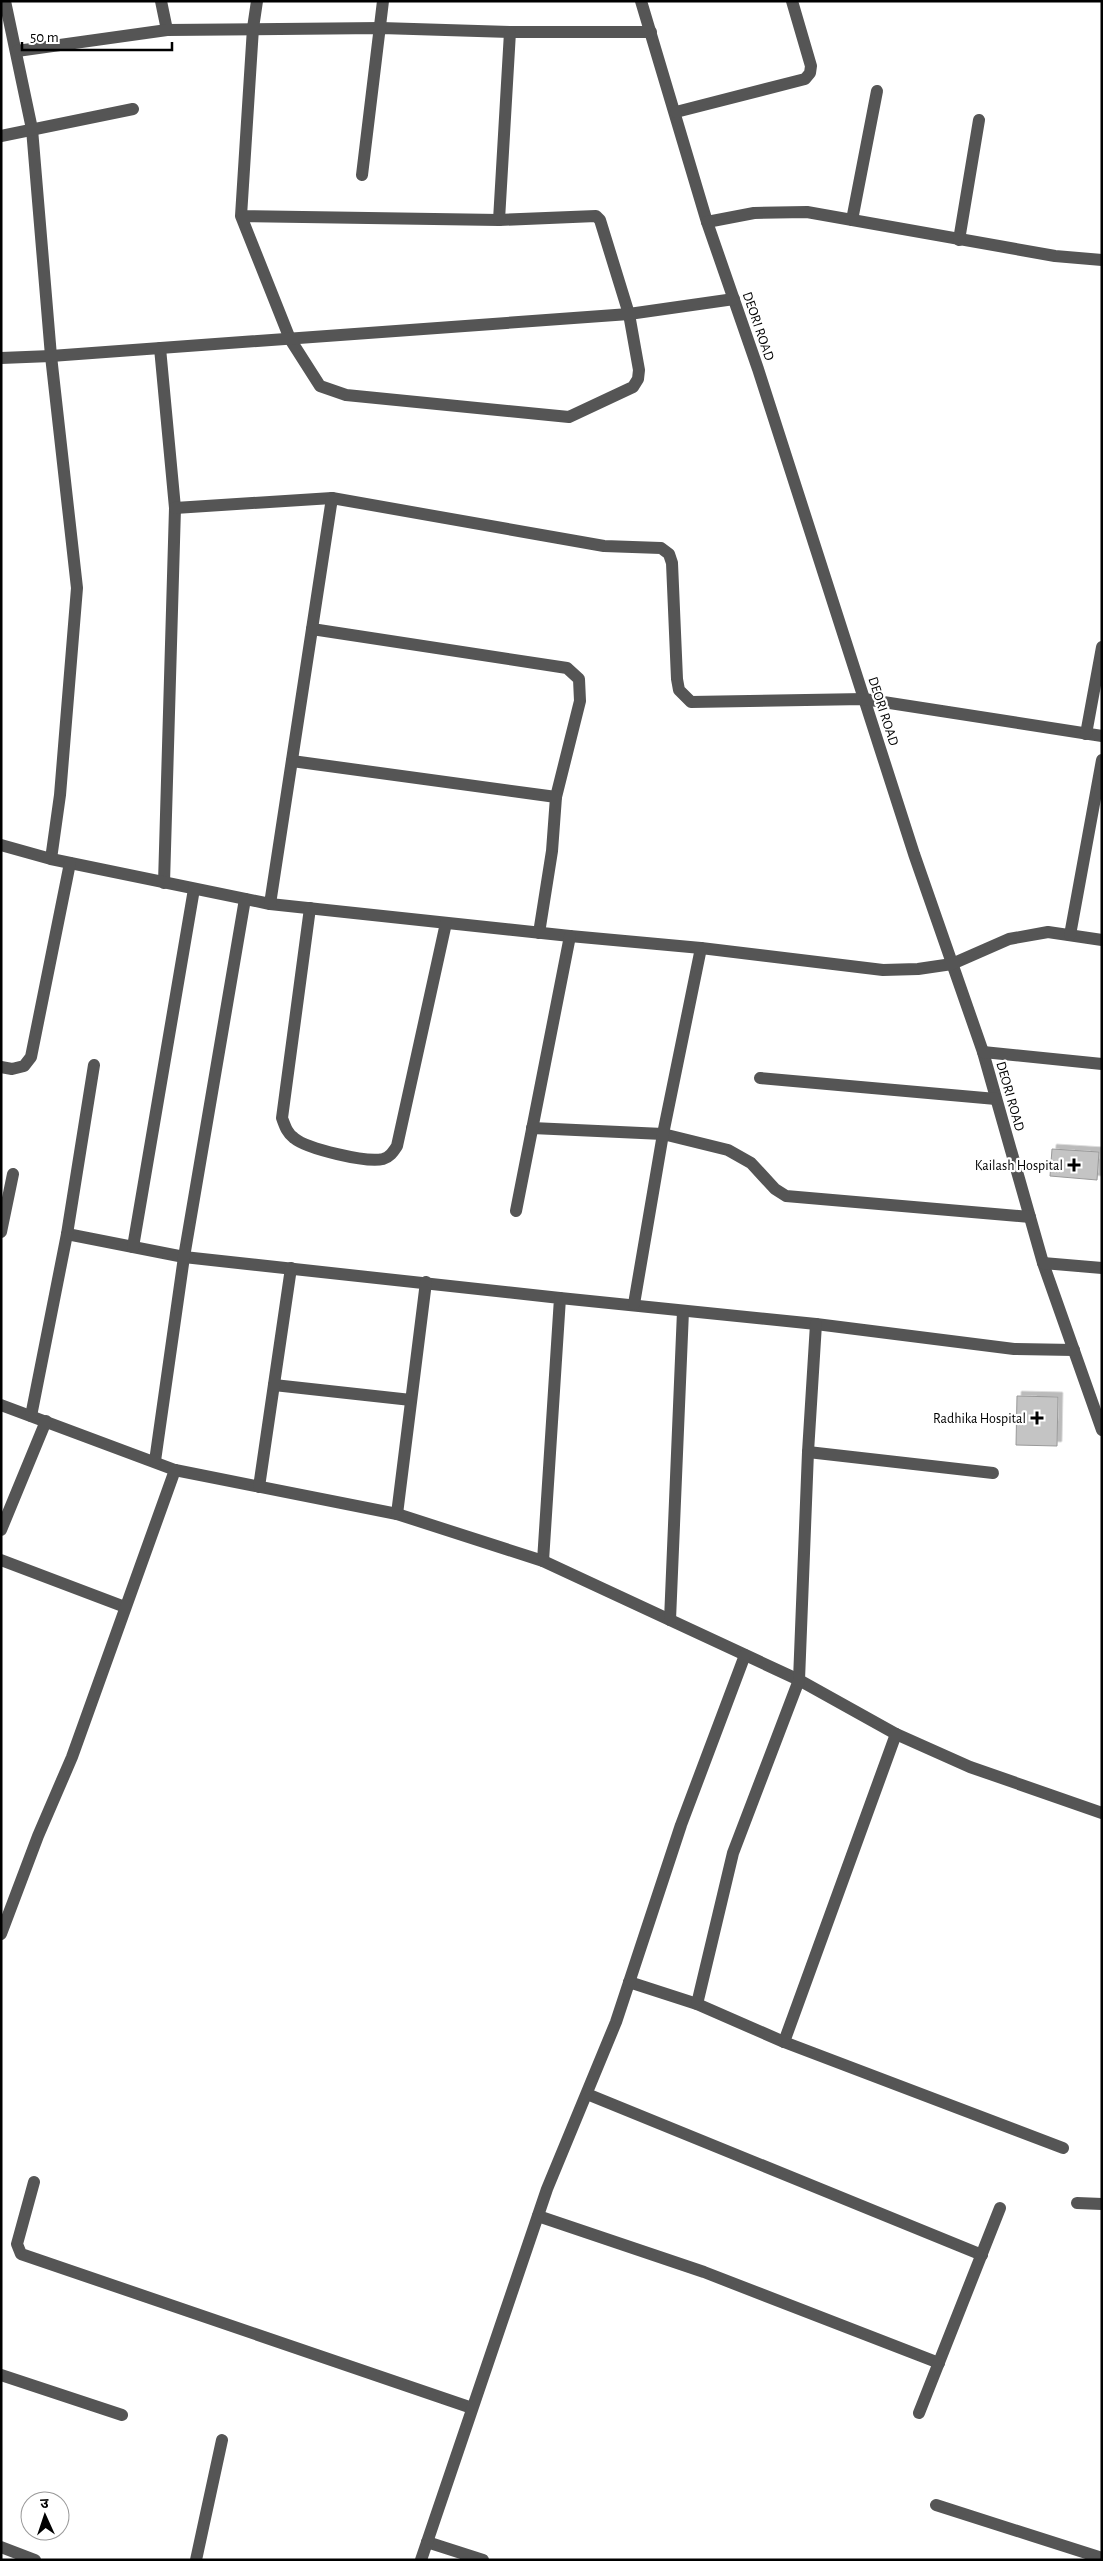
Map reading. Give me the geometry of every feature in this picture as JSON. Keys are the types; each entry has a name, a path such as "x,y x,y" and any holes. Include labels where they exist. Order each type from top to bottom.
{"street":[{"path":"5,1 32,129 51,356 77,588 60,796 51,859"},
{"path":"161,1 167,30"},
{"path":"241,216 499,220 596,216 600,220 629,314 639,370 638,379 633,387 569,417 346,395 320,386 290,339 241,216 253,28 257,1"},
{"path":"362,176 383,1"},
{"name":"DEORI ROAD","path":"641,1 676,112 707,222 952,964 984,1052 1043,1263 1102,1430"},
{"path":"676,112 805,79 810,73 811,66 792,1"},
{"path":"17,51 167,30 381,28 510,32 651,32"},
{"path":"499,220 510,32"},
{"path":"852,220 877,92"},
{"path":"1,136 133,110"},
{"path":"959,240 979,120"},
{"path":"707,222 754,213 807,212 1055,256 1102,260"},
{"path":"1,358 629,314 734,299"},
{"path":"160,348 175,508 170,745 164,883"},
{"path":"270,904 332,498"},
{"path":"175,508 332,498 604,546 661,548 668,554 672,563 679,690 691,702 864,699 1102,736"},
{"path":"312,629 567,668 579,679 580,701 556,798 552,851 539,933"},
{"path":"1086,734 1102,647"},
{"path":"1070,935 1102,760"},
{"path":"292,761 556,798"},
{"path":"1,845 51,859 270,904 539,933 701,948 883,970 918,969 952,964 1009,939 1048,932 1102,940"},
{"path":"1,1066 12,1069 24,1066 31,1057 70,863"},
{"path":"133,1247 194,889"},
{"path":"155,1461 184,1257 245,900"},
{"path":"310,908 282,1118 286,1130 295,1139 318,1148 367,1160 384,1159 392,1154 397,1146 446,923"},
{"path":"516,1211 570,936"},
{"path":"634,1304 662,1134 701,948"},
{"path":"984,1052 1102,1064"},
{"path":"31,1416 67,1234 94,1065"},
{"path":"760,1078 996,1098"},
{"path":"532,1128 662,1134 728,1150 751,1163 775,1189 786,1196 1030,1217"},
{"path":"1,1232 13,1174"},
{"path":"67,1234 184,1257 816,1324 1014,1349 1074,1350"},
{"path":"1043,1263 1102,1268"},
{"path":"260,1487 291,1268"},
{"path":"397,1514 426,1282"},
{"path":"543,1561 560,1298"},
{"path":"670,1620 684,1311"},
{"path":"696,2004 733,1852 799,1680 808,1452 816,1324"},
{"path":"274,1385 411,1400"},
{"path":"1,1405 175,1470 397,1514 543,1561 799,1680 896,1734 970,1767 1102,1812"},
{"path":"1,1530 46,1421"},
{"path":"808,1452 993,1474"},
{"path":"1,1934 38,1836 72,1757 175,1470"},
{"path":"1,1560 125,1607"},
{"path":"422,2560 538,2216 616,2022 681,1825 745,1655"},
{"path":"784,2042 896,1734"},
{"path":"629,1982 696,2004 784,2042 1063,2148"},
{"path":"587,2094 982,2255"},
{"path":"34,2182 17,2244 21,2254 472,2408"},
{"path":"1077,2203 1102,2204"},
{"path":"919,2413 1000,2208"},
{"path":"538,2216 704,2272 939,2362"},
{"path":"1,2375 122,2415"},
{"path":"196,2560 222,2440"},
{"path":"936,2506 1102,2558"},
{"path":"427,2542 483,2560"},
{"path":"1,2547 35,2560"}],"building":[{"path":"1052,1149 1099,1152 1097,1180 1050,1176"},
{"path":"1017,1396 1058,1397 1057,1446 1016,1445"}],"place":[{"name":"Kailash Hospital","path":"1074,1165"},
{"name":"Radhika Hospital","path":"1037,1418"}]}
